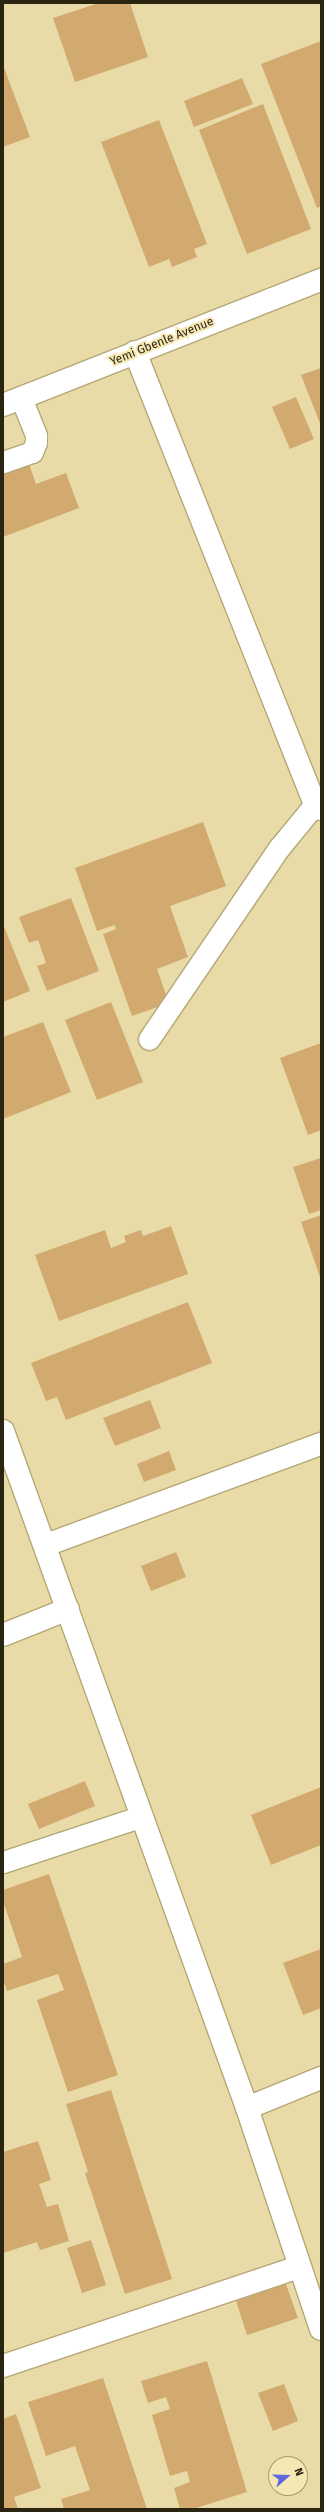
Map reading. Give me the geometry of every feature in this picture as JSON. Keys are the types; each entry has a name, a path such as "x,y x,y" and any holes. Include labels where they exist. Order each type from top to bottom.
{"street":[{"name":"Yemi Gbenle Avenue","path":"12,401 321,280"},
{"path":"135,352 318,806"},
{"path":"3,1431 46,1545 247,2108 321,2329"},
{"path":"46,1545 321,1444"},
{"path":"3,1635 68,1609"},
{"path":"247,2108 321,2078"},
{"path":"3,2366 299,2267"}],"lane":[{"path":"3,462 32,452 36,442 36,435 12,401"},
{"path":"149,1039 279,848 318,806"},
{"path":"3,1862 142,1816"}],"building":[{"path":"99,3 130,3 148,57 75,82 53,18"},
{"path":"321,41 321,206 317,208 261,64"},
{"path":"3,65 30,137 3,147"},
{"path":"242,78 253,104 194,127 184,101"},
{"path":"263,104 311,229 247,254 199,130"},
{"path":"159,120 207,244 194,249 197,257 172,267 169,259 149,267 101,142"},
{"path":"321,368 321,426 301,375"},
{"path":"296,397 314,439 290,449 272,407"},
{"path":"28,461 36,484 66,473 79,508 3,537 3,471"},
{"path":"203,822 226,886 170,906 188,957 157,969 169,1003 132,1016 103,934 116,929 115,925 97,931 75,868"},
{"path":"71,898 99,971 47,991 37,966 46,963 38,940 29,943 19,917"},
{"path":"3,924 30,991 3,1002"},
{"path":"111,1002 143,1082 97,1100 65,1020"},
{"path":"43,1022 71,1092 3,1119 3,1037"},
{"path":"321,1043 321,1130 308,1135 280,1058"},
{"path":"321,1158 321,1210 309,1214 293,1167"},
{"path":"321,1215 321,1280 301,1222"},
{"path":"171,1226 188,1274 59,1321 35,1255 105,1230 111,1248 126,1242 124,1236 141,1230 143,1236"},
{"path":"188,1302 212,1363 66,1420 57,1397 46,1401 31,1363"},
{"path":"150,1400 161,1428 115,1446 103,1418"},
{"path":"169,1451 176,1470 144,1482 137,1464"},
{"path":"176,1552 186,1577 151,1591 141,1566"},
{"path":"85,1781 95,1806 39,1829 28,1804"},
{"path":"321,1787 321,1845 271,1865 251,1815"},
{"path":"49,1874 118,2075 68,2092 37,2000 64,1990 58,1974 7,1991 3,1979 3,1964 22,1957 3,1901 3,1890"},
{"path":"321,1949 321,2008 303,2015 283,1963"},
{"path":"111,2090 172,2279 125,2294 85,2173 88,2172 66,2104"},
{"path":"38,2141 51,2180 39,2184 47,2207 58,2204 69,2241 40,2250 37,2242 3,2253 3,2152"},
{"path":"91,2240 106,2285 82,2293 67,2248"},
{"path":"286,2284 298,2318 247,2335 236,2301"},
{"path":"207,2361 247,2492 193,2509 180,2509 174,2488 190,2482 187,2471 170,2476 152,2415 170,2409 166,2397 148,2403 141,2381"},
{"path":"103,2378 147,2509 64,2509 61,2499 90,2490 75,2446 46,2456 28,2402"},
{"path":"284,2384 298,2421 273,2431 258,2393"},
{"path":"16,2414 41,2488 14,2497 18,2509 3,2509 3,2419"}]}
